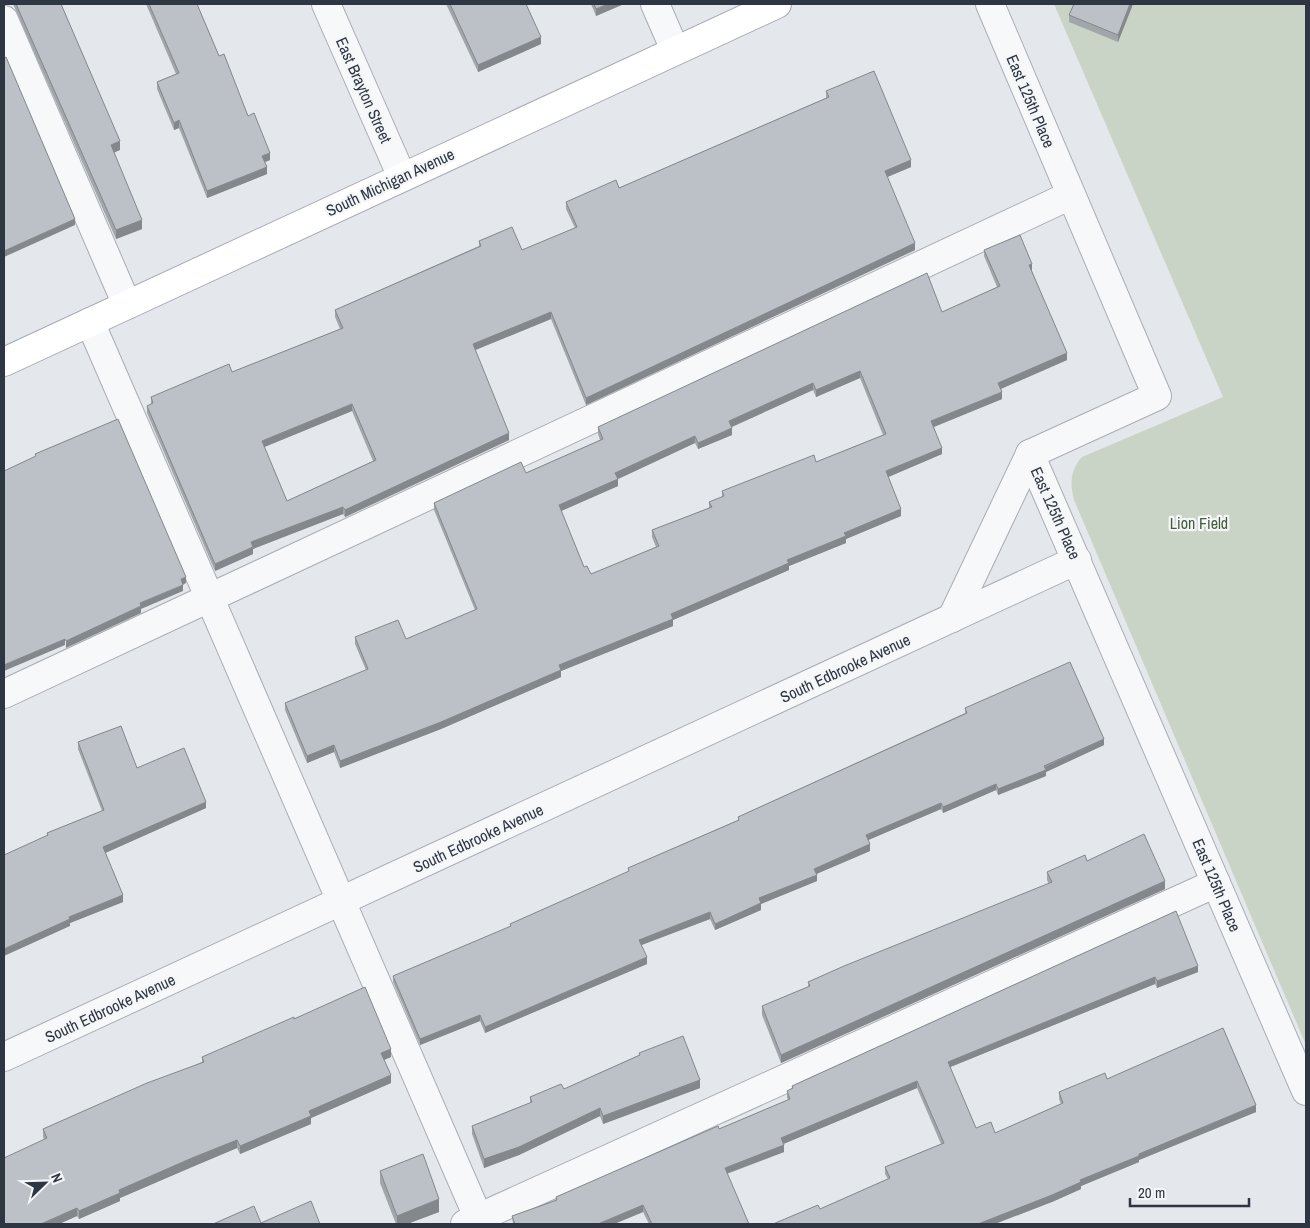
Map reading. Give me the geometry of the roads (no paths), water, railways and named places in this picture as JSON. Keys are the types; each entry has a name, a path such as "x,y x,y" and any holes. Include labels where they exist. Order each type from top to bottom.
{"main road":[{"name":"South Michigan Avenue","path":"4,362 776,4"}],"street":[{"name":"East Brayton Street","path":"326,4 402,177"},
{"path":"655,4 675,50"},
{"name":"East 125th Place","path":"990,4 1157,396 1030,454 1306,1091"},
{"path":"6,31 127,305"},
{"path":"4,694 1071,195"},
{"path":"90,322 341,901 475,1222 1216,883"},
{"path":"952,618 1030,454"},
{"name":"South Edbrooke Avenue","path":"4,1057 1077,560"}],"park label":[{"name":"Lion Field","path":"1199,523"}]}
